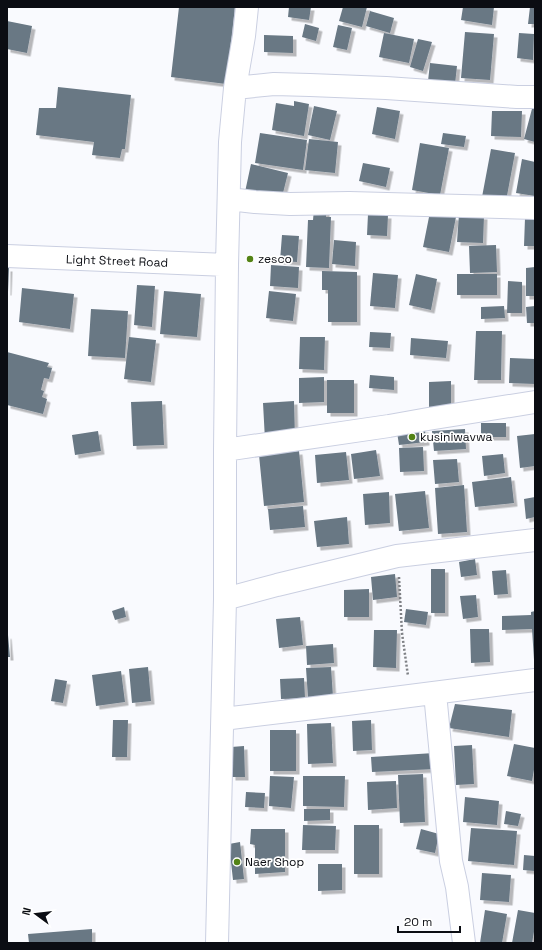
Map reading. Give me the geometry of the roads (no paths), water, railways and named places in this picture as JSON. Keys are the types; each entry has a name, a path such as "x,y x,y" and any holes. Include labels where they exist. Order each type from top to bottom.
{"street":[{"path":"217,943 225,599 227,265 230,142 235,88 244,36 247,7"},
{"path":"235,88 274,84 386,88 535,97"},
{"path":"229,199 290,204 393,203 535,208"},
{"name":"Light Street Road","path":"7,256 227,265"},
{"path":"225,450 535,402"},
{"path":"225,599 277,584 397,556 535,540"},
{"path":"222,719 535,680"},
{"path":"435,693 451,861 457,887 464,943"}],"place":[{"name":"zesco","path":"250,259"},
{"name":"kusiniwavwa","path":"412,437"},
{"name":"Naer Shop","path":"237,862"}]}
